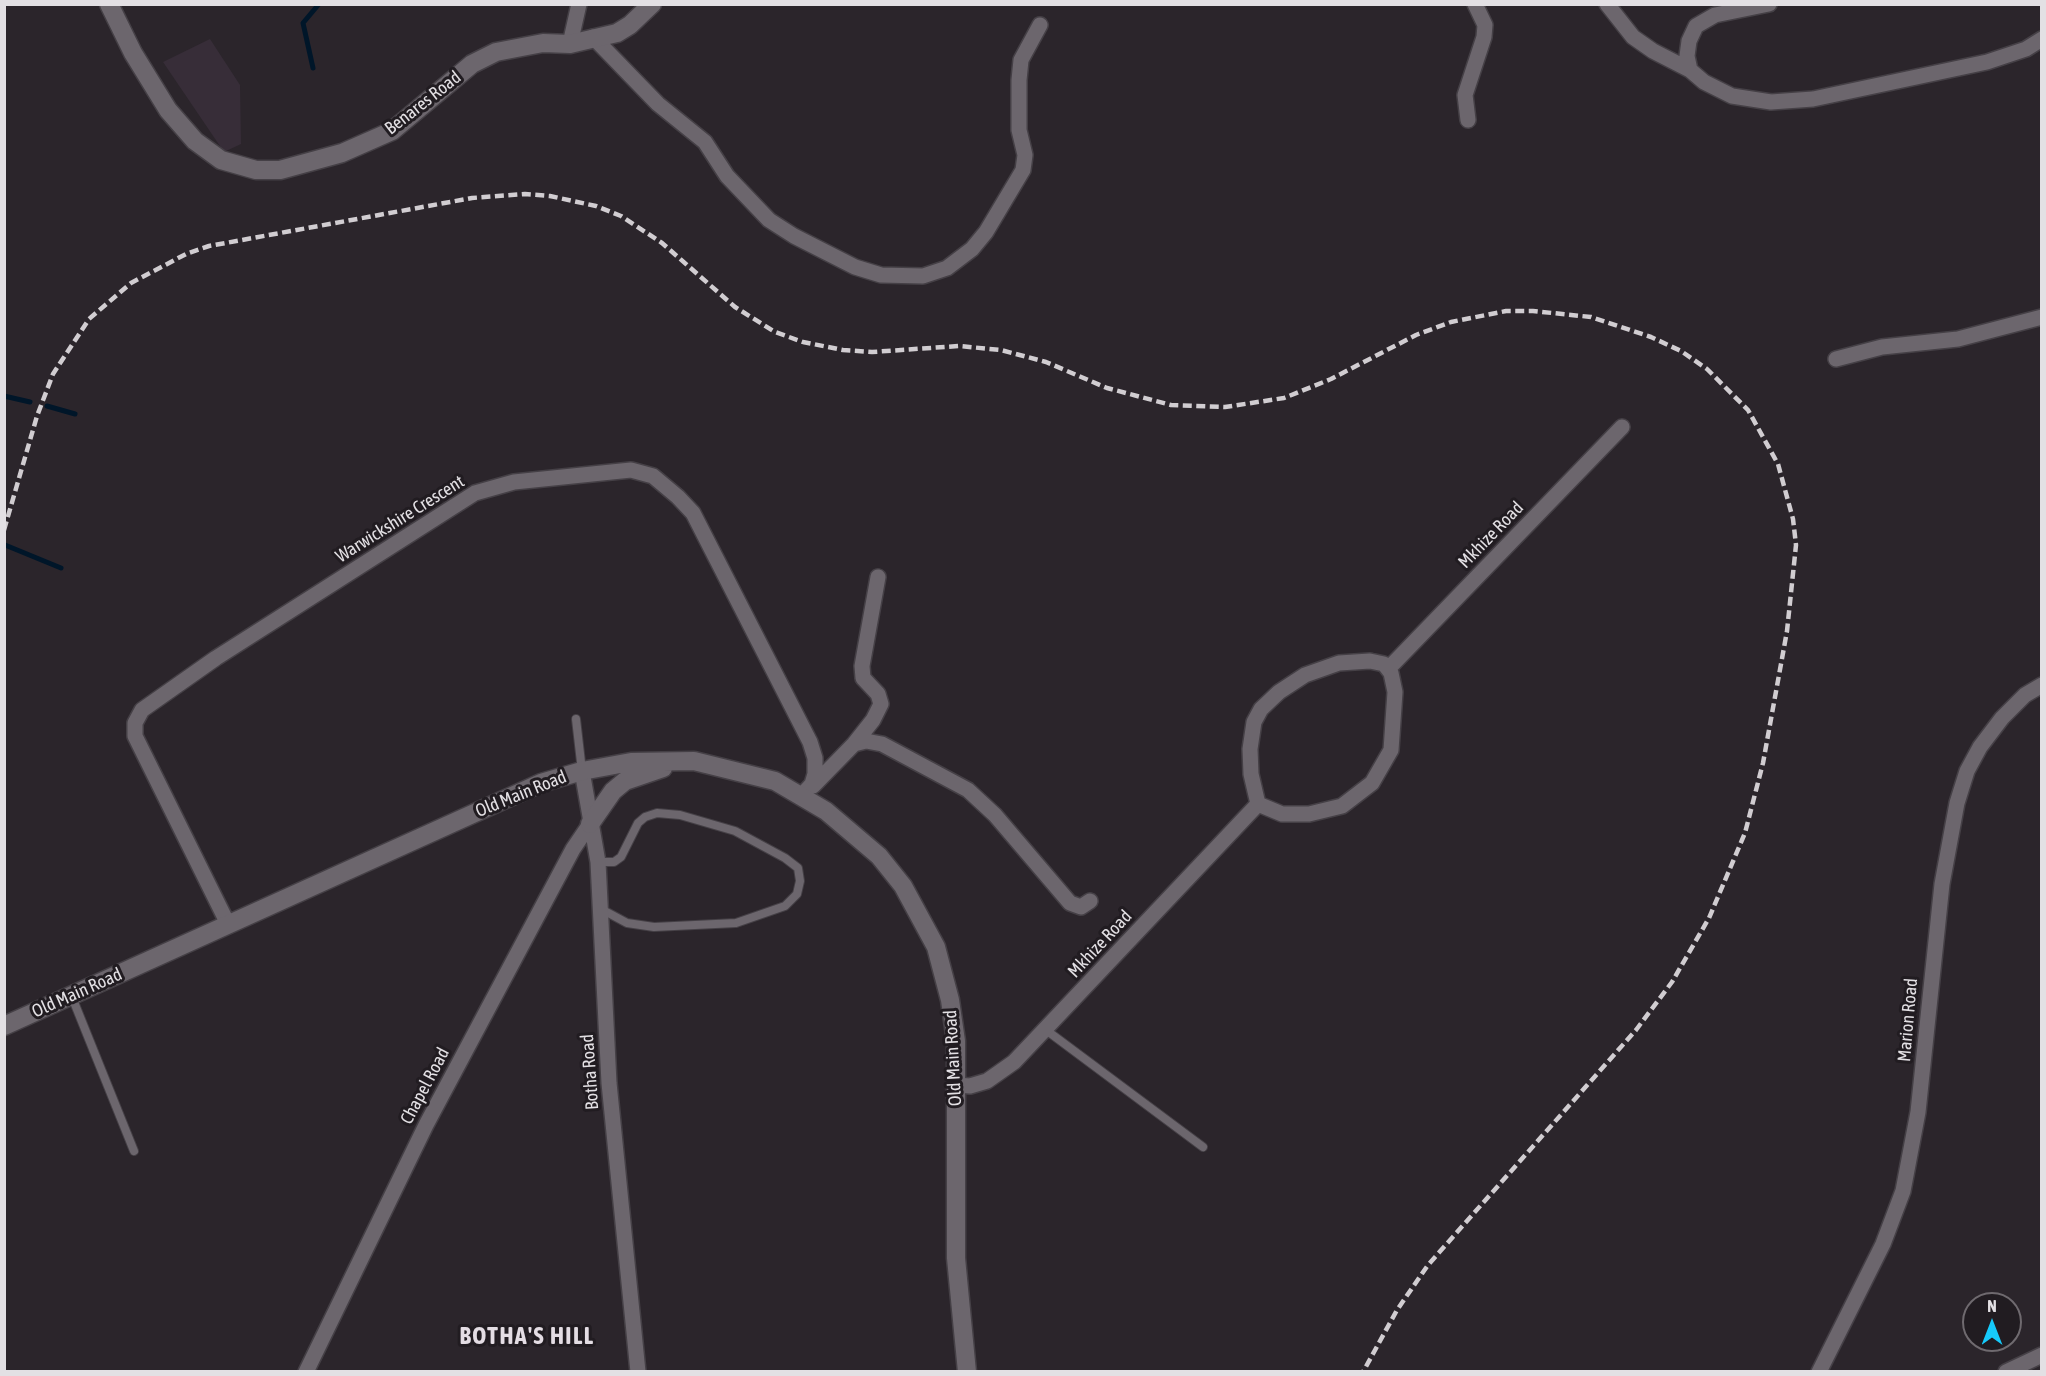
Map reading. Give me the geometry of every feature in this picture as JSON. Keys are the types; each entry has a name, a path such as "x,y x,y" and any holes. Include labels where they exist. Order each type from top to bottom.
{"main road":[{"name":"Benares Road","path":"109,4 133,53 168,110 195,141 221,160 256,170 280,170 342,153 392,131 471,64 496,52 543,43 570,44 617,33 630,26 652,4"},
{"name":"Old Main Road","path":"4,1026 541,783 582,771 631,762 694,761 775,781 826,811 879,856 903,886 921,915 936,947 950,1000 956,1041 956,1258 967,1371"},
{"path":"590,824 607,798 625,781 644,772 694,761"}],"street":[{"path":"570,44 579,4"},
{"path":"1468,120 1465,95 1485,31 1479,9 1475,4"},
{"path":"1606,4 1633,37 1653,51 1690,70 1704,82 1732,96 1771,102 1813,99 1987,62 2026,49 2042,39"},
{"path":"1690,70 1687,56 1689,41 1696,26 1715,15 1769,4"},
{"path":"593,37 658,104 705,142 727,176 769,220 794,236 855,267 881,275 922,276 947,268 972,249 986,232 1023,170 1025,154 1018,130 1018,80 1021,60 1040,25"},
{"path":"1836,359 1882,347 1968,338 2042,317"},
{"name":"Mkhize Road","path":"1388,669 1622,427"},
{"name":"Warwickshire Crescent","path":"228,924 135,736 135,723 142,711 216,658 475,493 514,482 631,470 653,476 693,513 810,742 815,758 815,774 812,784 801,796"},
{"path":"801,796 854,744 873,720 881,704 878,694 863,678 862,666 878,577"},
{"path":"1370,661 1384,664 1392,674 1395,692 1394,726 1390,750 1372,783 1342,806 1310,814 1282,814 1258,804 1251,774 1250,749 1254,722 1261,709 1279,692 1305,675 1339,663 1370,661"},
{"name":"Marion Road","path":"1819,1371 1883,1244 1903,1191 1918,1112 1942,884 1957,803 1967,771 1980,747 2002,718 2025,695 2042,685"},
{"path":"854,744 866,741 882,744 968,790 995,815 1070,903 1081,907 1090,901"},
{"name":"Botha Road","path":"582,771 598,862 609,1083 638,1371"},
{"name":"Mkhize Road","path":"956,1085 970,1086 987,1081 1014,1062 1258,804"},
{"name":"Chapel Road","path":"306,1371 426,1125 573,849 590,824"},
{"path":"2006,1371 2042,1355"}],"lane":[{"path":"576,719 582,771"},
{"path":"598,862 614,862 621,857 638,823 645,817 657,813 680,815 735,831 785,858 798,868 800,881 797,894 785,906 736,923 654,927 627,923 600,909"},
{"path":"71,996 134,1150"},
{"path":"1046,1030 1203,1147"}],"shaded area":[{"path":"210,39 240,85 241,144 224,152 163,62"}],"waterway":[{"path":"313,68 303,23 319,4"},
{"path":"4,396 30,402"},
{"path":"47,406 75,414"},
{"path":"5,545 61,568"}],"railway":[{"path":"4,530 37,416 53,374 89,319 131,283 186,254 209,246 472,198 525,194 550,196 596,206 621,216 662,243 735,307 775,332 803,342 843,350 872,352 959,346 1001,350 1046,362 1107,388 1171,405 1225,407 1284,398 1331,379 1416,335 1451,322 1506,311 1533,311 1591,317 1651,337 1681,351 1707,369 1748,410 1778,464 1793,519 1796,545 1787,631 1763,763 1745,833 1709,918 1672,982 1636,1030 1428,1265 1397,1310 1363,1372"}],"district":[{"name":"BOTHA'S HILL","path":"527,1336"}]}
